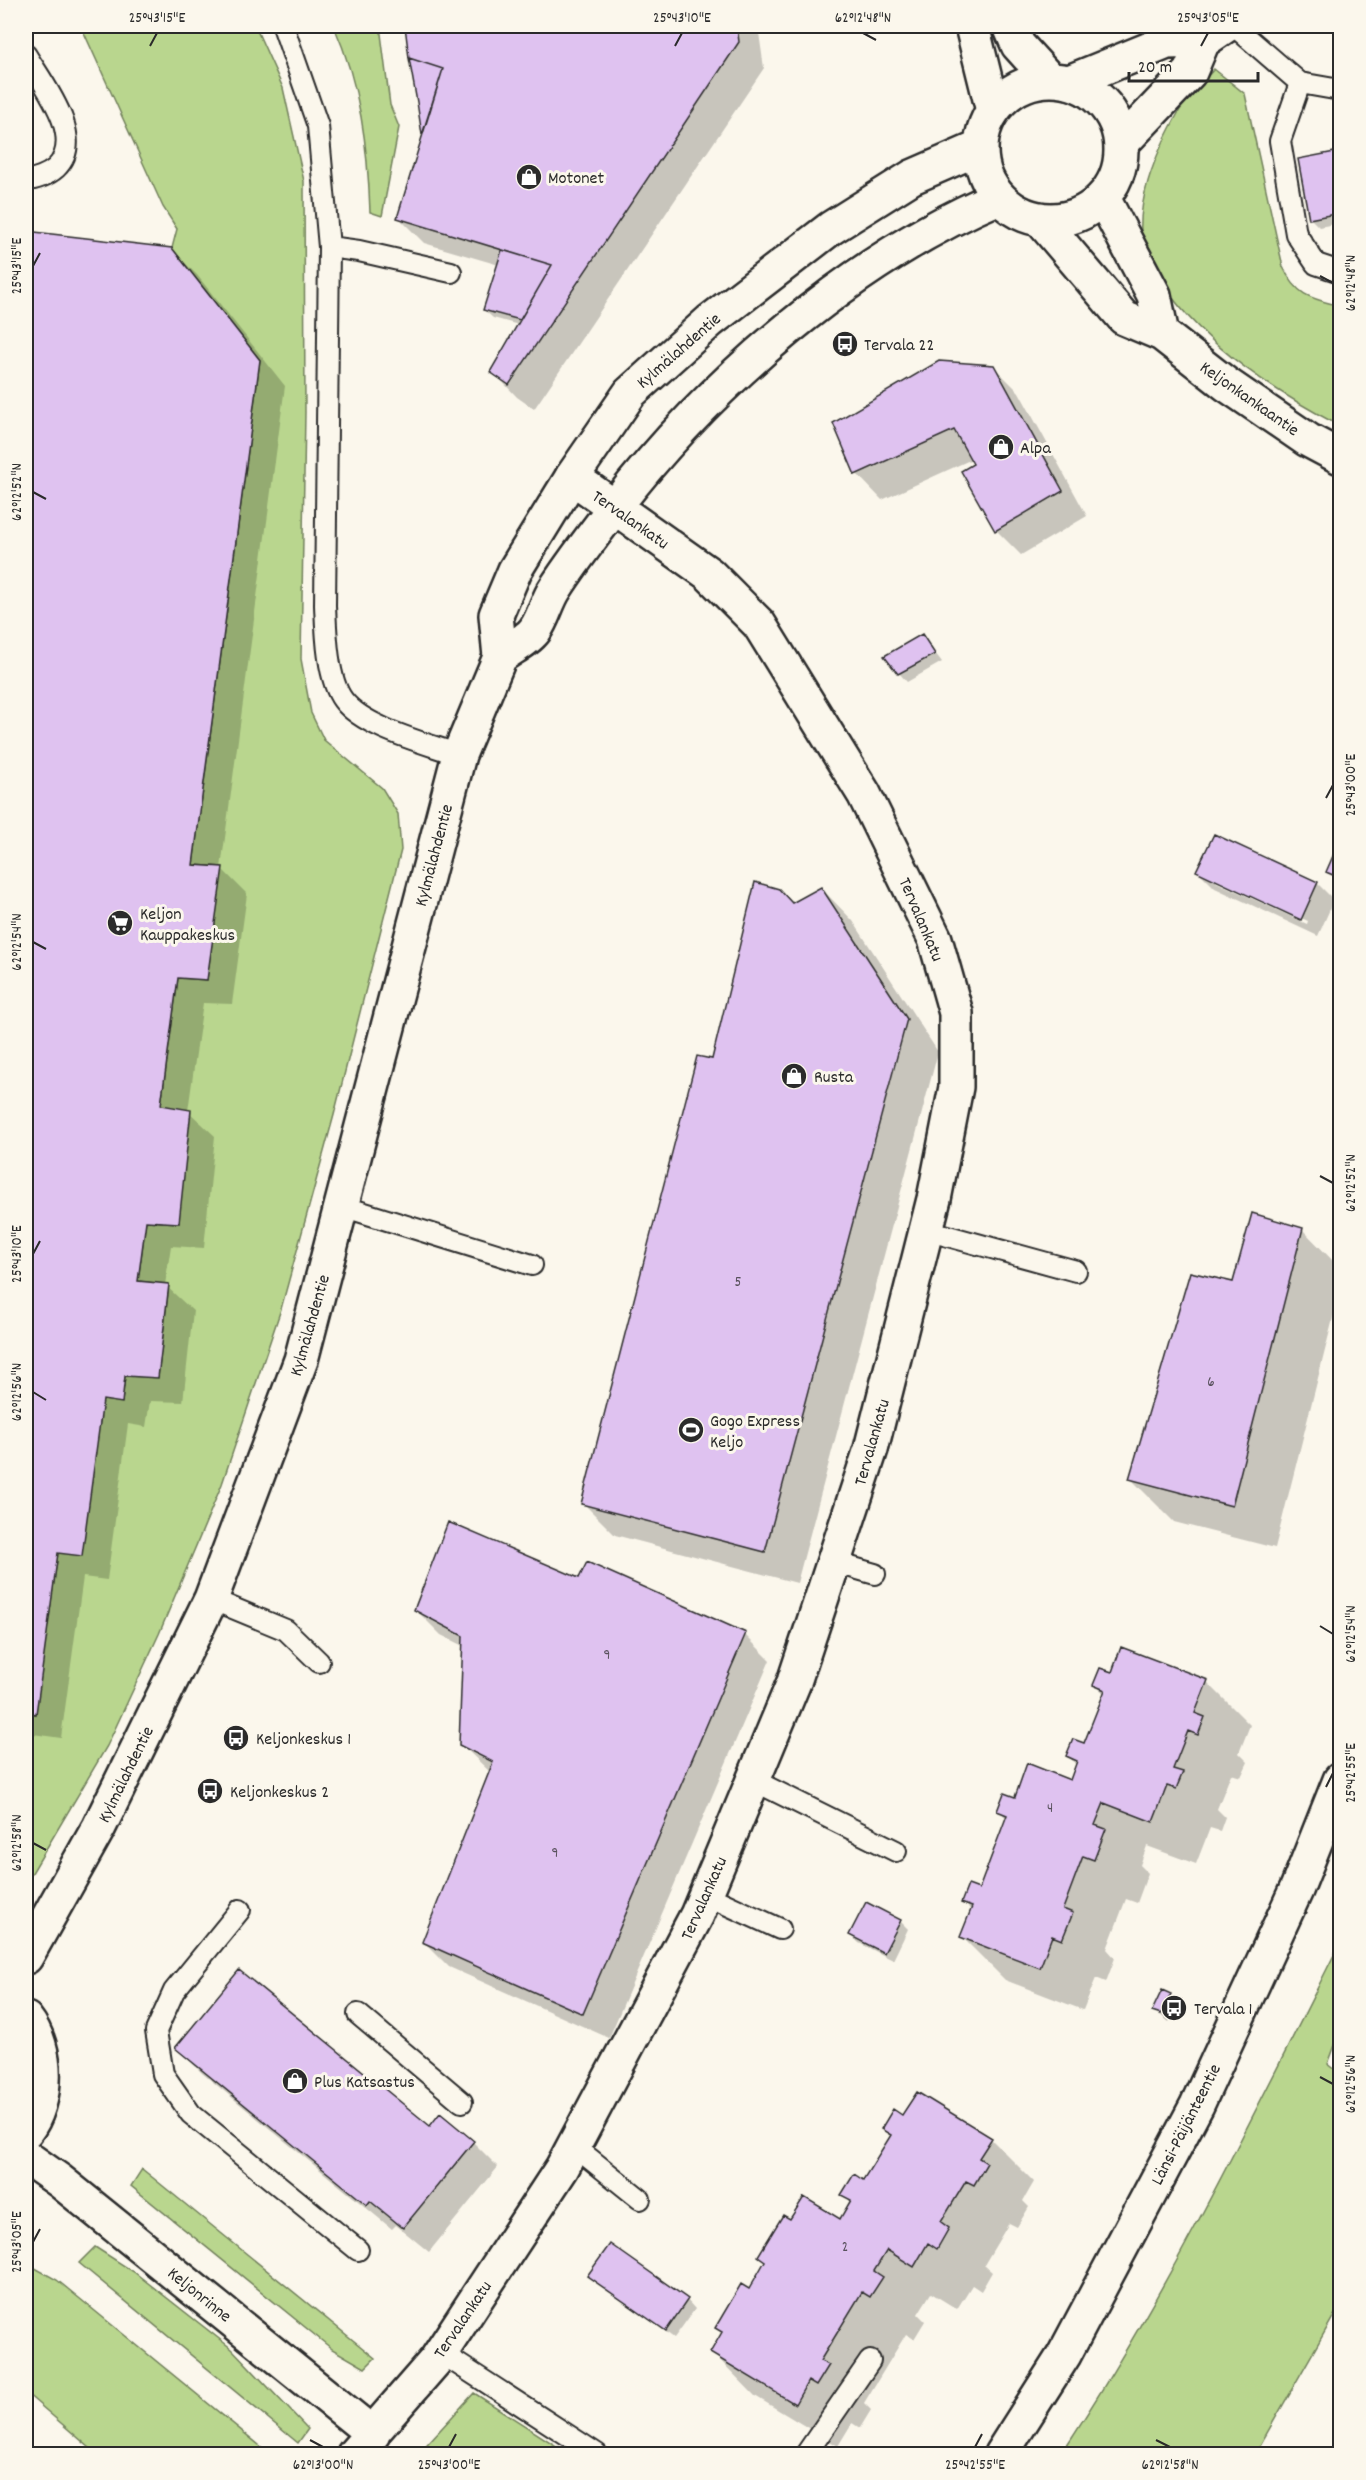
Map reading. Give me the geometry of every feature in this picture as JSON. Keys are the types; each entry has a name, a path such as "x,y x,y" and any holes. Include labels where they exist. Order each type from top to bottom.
{"street":[{"path":"972,26 993,111"},
{"path":"1010,26 1018,45 1059,81 1091,92 1103,102 1119,129 1121,144 1118,172 1102,198 1092,207 1069,218 1040,219 1017,211 999,196 984,172 981,147 984,128 993,111 1014,90 1031,82 1059,81 1167,42 1214,33"},
{"path":"1121,144 1190,72 1214,33"},
{"name":"Kylmälahdentie","path":"26,1957 99,1827 211,1599 301,1360 459,755 500,657 496,615 515,570 572,477 630,393 710,321 831,228 912,177 981,147"},
{"name":"Kylmälahdentie","path":"500,657 534,631 555,589 614,507 676,432 765,346 864,272 963,212 999,196"},
{"path":"1102,198 1154,295 1162,334"},
{"name":"Keljonkankaantie","path":"1040,219 1125,318 1162,334 1227,384 1308,440 1341,457"},
{"name":"Tervalankatu","path":"364,2444 441,2353 574,2146 706,1895 794,1682 871,1449 926,1230 956,1087 956,1013 936,939 864,794 759,624 709,574 572,477"},
{"name":"Länsi-Päijänteentie","path":"1001,2454 1064,2355 1197,2105 1297,1888 1341,1780"},
{"path":"26,2019 38,2046 43,2081 38,2106 26,2131"},
{"name":"Keljonrinne","path":"26,2157 60,2181 364,2444"}],"lane":[{"path":"283,26 318,126 329,247 325,605 328,657 342,699 375,724 459,755"},
{"path":"1234,26 1300,83 1341,90"},
{"path":"26,55 54,102 69,136 65,157 54,170 34,180 26,180"},
{"path":"1300,83 1280,141 1296,234 1316,264 1341,273"},
{"path":"329,247 359,251 451,272"},
{"path":"342,1206 532,1265"},
{"path":"926,1230 1076,1271"},
{"path":"833,1562 875,1574"},
{"path":"211,1599 286,1630 319,1662"},
{"path":"753,1780 896,1851"},
{"path":"706,1895 780,1929"},
{"path":"240,1910 174,1991 156,2031 163,2074 191,2114 358,2250"},
{"path":"358,2014 462,2102"},
{"path":"574,2146 640,2199"},
{"path":"441,2353 597,2454"},
{"path":"806,2454 870,2361"}],"green space":[{"path":"81,26 255,26 283,88 304,181 305,412 301,659 311,713 324,740 382,788 398,814 401,850 334,1115 281,1309 222,1484 159,1634 107,1746 26,1883 26,1712 35,1714 58,1553 103,1400 122,1402 125,1376 158,1377 169,1285 138,1281 146,1221 179,1223 161,1105 178,978 207,980 222,867 193,865 260,360 172,248 177,229 163,207"},
{"path":"334,26 380,26 390,105 399,127 382,216 370,212 365,140 361,117 350,71"},
{"path":"1214,69 1245,94 1283,267 1288,277 1299,290 1312,298 1340,306 1340,426 1267,383 1221,349 1181,308 1146,259 1141,221 1143,201 1155,161 1184,103"},
{"path":"1340,1943 1340,2032 1328,2064 1340,2073 1340,2305 1255,2454 1061,2454 1137,2331 1208,2203"},
{"path":"142,2169 375,2358 365,2368 332,2349 131,2186"},
{"path":"95,2247 134,2272 232,2349 308,2429 298,2443 79,2263"},
{"path":"26,2263 57,2280 270,2454 97,2454 26,2393"},
{"path":"474,2393 569,2454 418,2454"}],"building":[{"name":"Motonet","path":"405,26 737,26 739,42 509,385 490,372 552,265 397,218 443,69 409,58"},
{"path":"409,58 443,69 422,135 417,102"},
{"path":"1340,151 1340,213 1309,219 1298,159"},
{"name":"Keljon Kauppakeskus","path":"26,231 172,248 260,360 193,865 223,867 207,980 178,978 161,1105 191,1110 179,1223 146,1221 138,1281 169,1284 158,1378 125,1376 122,1403 103,1400 82,1556 58,1553 36,1714 26,1712"},
{"path":"502,250 552,265 520,320 483,310"},
{"name":"Alpa","path":"939,361 994,365 1063,491 995,531 961,471 973,464 954,430 855,475 833,423"},
{"path":"922,634 935,654 898,674 884,656"},
{"path":"1214,834 1318,882 1301,920 1196,871"},
{"path":"1340,840 1340,878 1326,872"},
{"path":"755,882 779,889 792,903 821,887 907,1019 765,1552 581,1504 697,1056 712,1059"},
{"path":"1252,1213 1303,1228 1232,1506 1129,1479 1190,1272 1233,1282"},
{"path":"448,1522 579,1578 587,1562 746,1633 583,2014 422,1942 493,1762 459,1745 463,1636 414,1610"},
{"path":"1121,1647 1208,1680 1195,1713 1205,1717 1198,1735 1188,1731 1173,1769 1183,1772 1176,1789 1167,1786 1153,1822 1104,1803 1095,1825 1106,1829 1094,1860 1083,1856 1063,1909 1073,1913 1062,1940 1052,1936 1040,1968 960,1937 972,1907 961,1903 968,1885 979,1889 1007,1815 997,1811 1004,1793 1015,1797 1027,1763 1070,1780 1077,1761 1066,1756 1073,1739 1084,1743 1105,1690 1093,1685 1100,1668 1112,1672"},
{"path":"866,1902 901,1920 884,1953 849,1935"},
{"name":"Plus Katsastus","path":"239,1970 430,2126 440,2113 474,2141 403,2228 370,2201 367,2205 175,2048"},
{"path":"1162,1990 1171,1994 1161,2014 1152,2011"},
{"path":"917,2092 992,2138 979,2158 987,2163 974,2185 966,2181 941,2222 949,2228 937,2249 928,2243 914,2267 887,2250 874,2271 883,2277 870,2297 862,2292 820,2361 829,2365 816,2386 808,2381 795,2404 710,2353 722,2332 715,2328 741,2284 749,2289 765,2261 758,2256 783,2215 790,2219 804,2197 840,2219 851,2200 841,2195 854,2174 863,2180 891,2135 881,2129 893,2109 902,2115"},
{"path":"610,2244 688,2299 666,2331 587,2276"}],"place":[{"name":"Motonet","path":"529,177"},
{"name":"Tervala 22","path":"845,344"},
{"name":"Alpa","path":"1001,447"},
{"name":"Keljon Kauppakeskus","path":"120,923"},
{"name":"Rusta","path":"794,1076"},
{"name":"Gogo Express Keljo","path":"691,1430"},
{"name":"Keljonkeskus 1","path":"236,1738"},
{"name":"Keljonkeskus 2","path":"210,1791"},
{"name":"Tervala 1","path":"1174,2008"},
{"name":"Plus Katsastus","path":"295,2081"}]}
